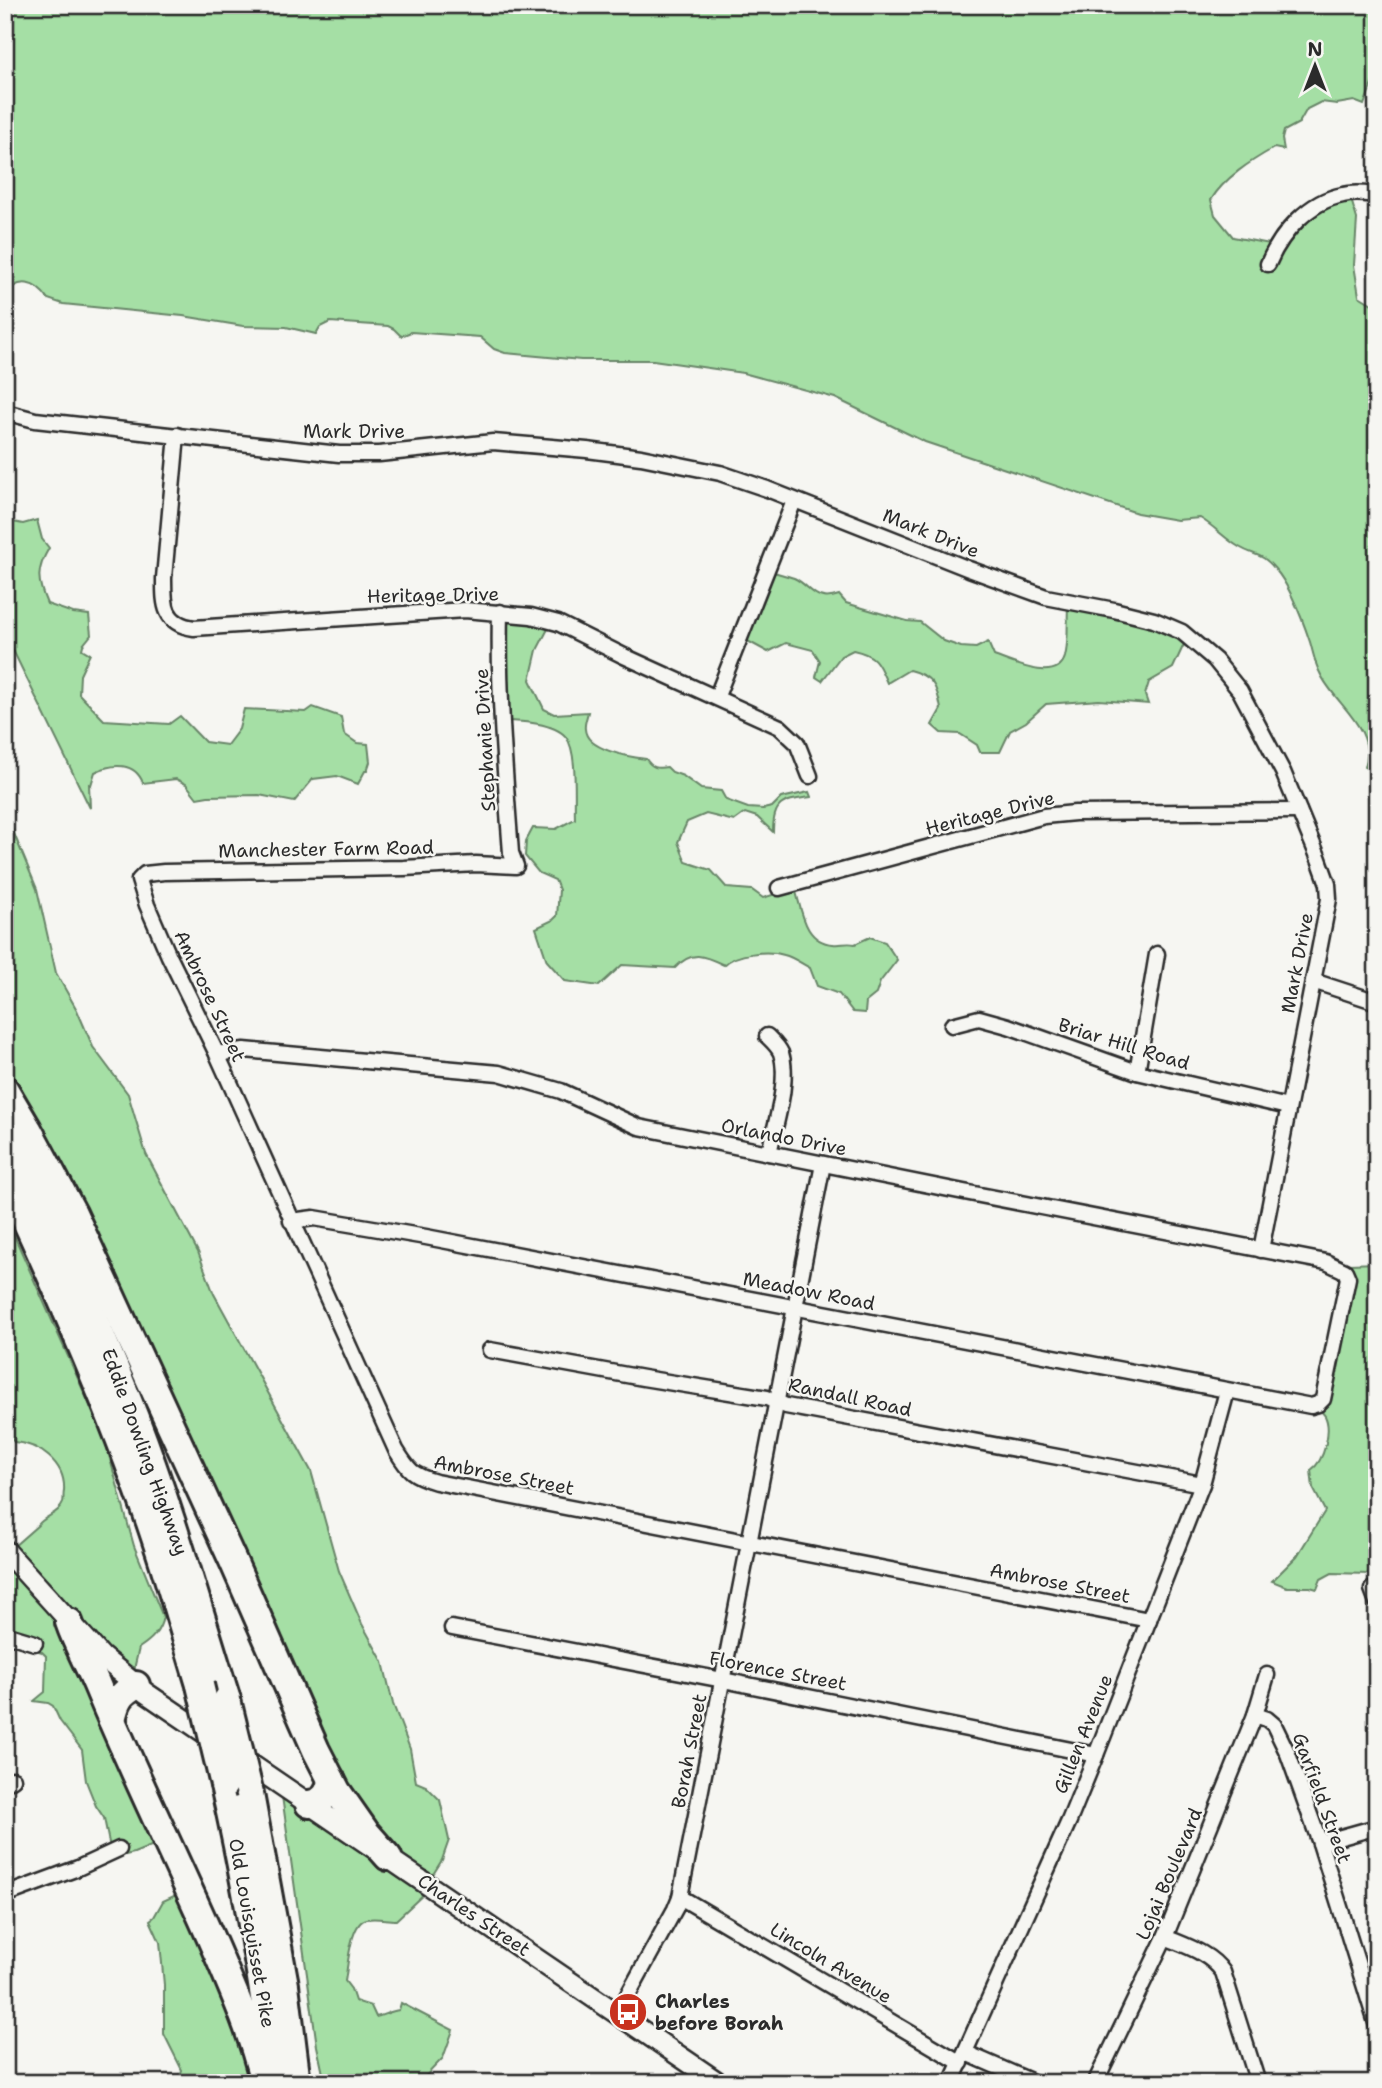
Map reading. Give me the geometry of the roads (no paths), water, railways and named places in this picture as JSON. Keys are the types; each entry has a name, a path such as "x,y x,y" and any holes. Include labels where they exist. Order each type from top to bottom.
{"highway":[{"path":"5,1090 29,1129 73,1213 233,1560 316,1750 331,1779 365,1831 388,1857"},
{"name":"Eddie Dowling Highway","path":"5,1122 96,1324 135,1419 184,1556 227,1700 250,1794"},
{"name":"Eddie Dowling Highway","path":"5,1175 122,1444 159,1549 200,1685 224,1785"},
{"path":"69,1622 75,1641 232,1987 250,2032 264,2083"},
{"path":"112,1720 121,1696 136,1685"},
{"path":"309,1804 327,1796 331,1779"},
{"name":"Old Louisquisset Pike","path":"224,1785 260,1964 276,2083"},
{"name":"Old Louisquisset Pike","path":"250,1794 285,1985 297,2083"}],"main road":[{"path":"5,1550 101,1656 136,1685"},
{"name":"Charles Street","path":"136,1685 719,2083"}],"street":[{"path":"1268,264 1285,232 1314,207 1343,195 1377,195"},
{"name":"Mark Drive","path":"5,412 35,419 339,454 379,454 493,442 587,450 685,465 720,473 767,489 1046,597 1140,617 1182,632 1215,660 1240,691 1283,772 1328,884 1329,899 1261,1250"},
{"name":"Heritage Drive","path":"177,435 164,578 164,600 168,614 174,622 194,628 465,610 531,616 558,623 780,727 797,743 810,776"},
{"path":"717,696 794,501"},
{"name":"Stephanie Drive","path":"500,612 501,724 511,853 516,866"},
{"name":"Heritage Drive","path":"779,888 1044,816 1075,813 1299,811"},
{"name":"Manchester Farm Road","path":"139,880 145,874 164,872 404,868 476,864 516,866"},
{"name":"Ambrose Street","path":"139,880 169,956 217,1054 396,1450 407,1469 415,1476 1149,1620"},
{"path":"1137,1072 1157,954"},
{"path":"1313,981 1377,1002"},
{"name":"Briar Hill Road","path":"952,1026 979,1018 1137,1072 1287,1107"},
{"path":"767,1036 780,1050 784,1068 782,1092 769,1153"},
{"name":"Orlando Drive","path":"217,1054 244,1049 499,1073 561,1091 639,1127 1326,1262 1345,1271 1348,1278 1323,1399 1318,1404"},
{"name":"Borah Street","path":"618,2013 676,1909 680,1897 823,1164"},
{"name":"Meadow Road","path":"291,1221 314,1218 519,1254 1227,1391 1311,1406 1318,1404"},
{"name":"Randall Road","path":"490,1350 767,1398 800,1408 1202,1484"},
{"name":"Gillen Avenue","path":"951,2083 1096,1755 1202,1484 1227,1391"},
{"name":"Florence Street","path":"452,1628 1096,1755"},
{"path":"5,1634 35,1643"},
{"name":"Lojai Boulevard","path":"1095,2083 1165,1937 1255,1715 1267,1675"},
{"name":"Garfield Street","path":"1255,1715 1268,1719 1280,1735 1320,1843 1377,2026"},
{"path":"1320,1843 1377,1827"},
{"path":"5,1895 78,1868 119,1849"},
{"name":"Lincoln Avenue","path":"680,1897 963,2058 1035,2083"},
{"path":"1165,1937 1207,1956 1216,1962 1223,1972 1258,2083"}],"place":[{"name":"Charles before Borah","path":"628,2012"}]}
